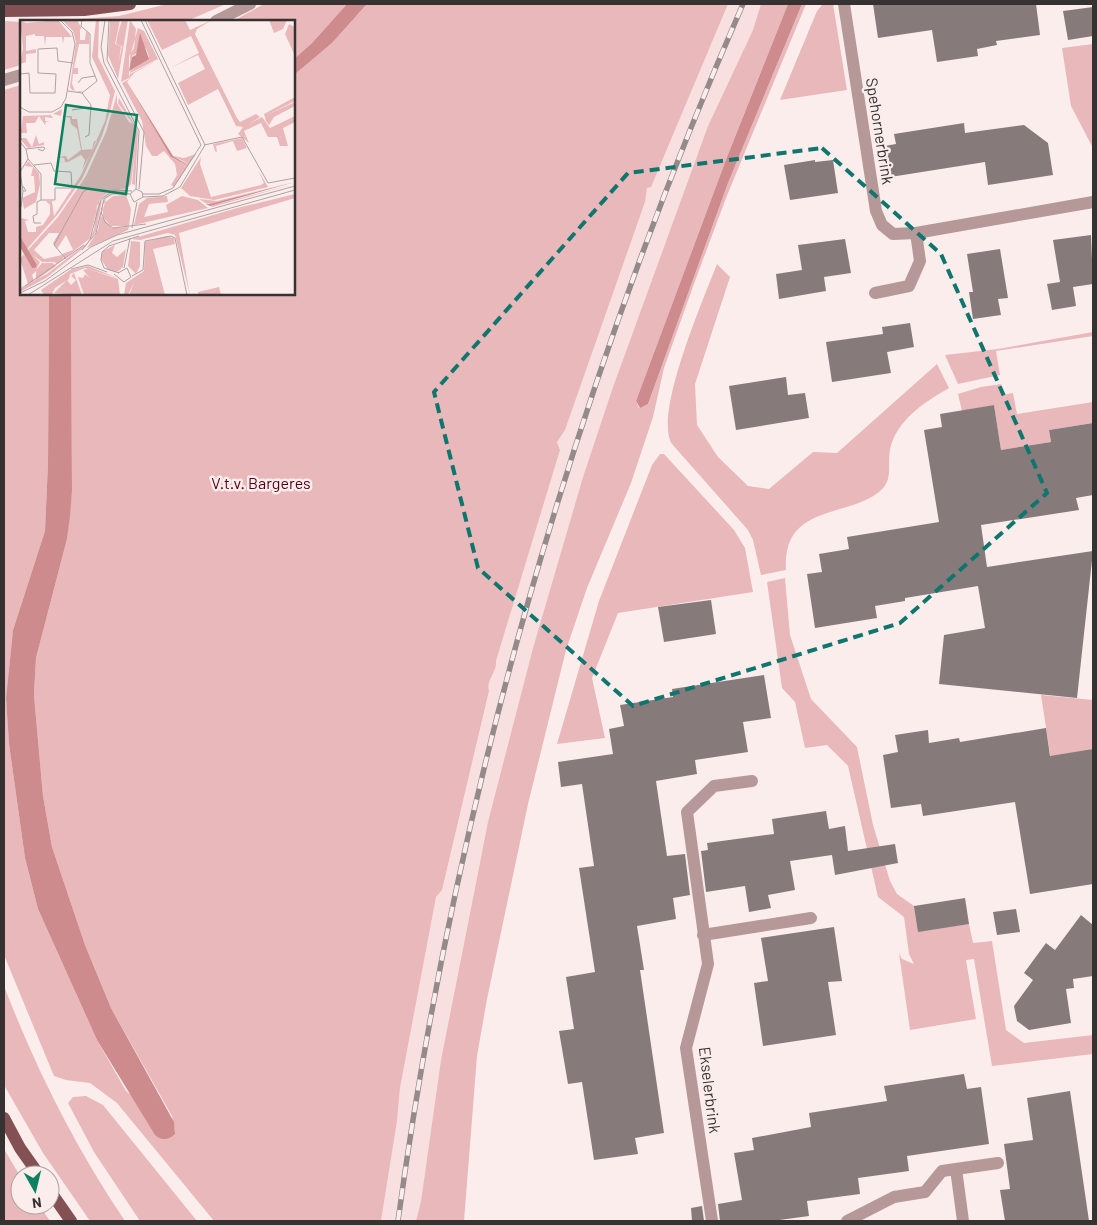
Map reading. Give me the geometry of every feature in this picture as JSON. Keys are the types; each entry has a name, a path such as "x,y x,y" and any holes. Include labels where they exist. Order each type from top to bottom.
{"main road":[{"path":"4,11 84,10 130,4"},
{"path":"4,1118 20,1148 32,1165"},
{"path":"60,1205 71,1221"}],"street":[{"path":"218,20 250,4"},
{"name":"Spehornerbrink","path":"844,4 876,211 882,225 893,234 916,233 1093,202"},
{"path":"4,80 20,75"},
{"path":"875,293 909,286 920,261 916,233"},
{"name":"Ekselerbrink","path":"712,1221 686,1048 708,964 686,812 714,786 752,781"},
{"path":"704,935 811,918"},
{"path":"847,1221 894,1196 925,1192 942,1171 998,1163"},
{"path":"956,1169 963,1221"}],"highlighted area":[{"path":"822,148 941,254 1047,493 900,623 633,706 478,568 434,392 628,173"}],"shaded area":[{"path":"347,4 367,4 332,43 295,74 295,58 312,43"},
{"path":"728,4 761,4 753,30 708,126 613,387 583,477 533,648 480,861 441,1060 421,1201 416,1221 381,1221 397,1121 400,1088 436,897 442,890 489,692 489,680 494,672 560,450 557,442 565,430 645,202 644,196 647,188 651,186"},
{"path":"788,4 802,4 728,183 648,404 640,408 636,401 727,157"},
{"path":"49,295 71,295 72,491 70,516 67,539 36,658 34,695 43,796 52,847 85,945 111,1008 174,1122 175,1134 165,1139 155,1135 97,1040 38,909 25,858 9,744 6,698 13,630 45,531 48,463"}],"green space":[{"path":"167,4 226,4 189,20 66,20 119,16"},
{"path":"264,4 347,4 312,43 295,58 295,20 235,20"},
{"name":"V.t.v. Bargeres","path":"367,4 728,4 651,187 647,188 645,202 565,430 557,442 560,450 495,669 489,683 489,691 442,890 436,897 400,1088 397,1121 381,1221 214,1221 117,1103 90,1083 66,1080 54,1076 4,955 4,90 20,85 20,295 49,295 48,463 45,531 13,630 6,698 9,744 25,858 38,909 97,1040 126,1091 175,1131 172,1116 111,1008 85,945 52,847 43,796 34,695 36,658 67,539 72,491 71,295 295,295 295,74 332,43"},
{"path":"761,4 788,4 727,157 636,401 639,408 648,404 728,183 802,4 806,4 726,198 695,281 664,368 653,417 631,483 587,588 566,650 528,804 487,999 477,1056 464,1221 416,1221 421,1201 441,1060 488,822 533,648 583,477 613,387 708,126 753,30"},
{"path":"833,4 847,90 780,100 817,11 822,5"},
{"path":"4,21 20,22 20,65 4,70"},
{"path":"1093,44 1093,148 1071,106 1062,48"},
{"path":"717,264 730,277 695,384 697,425 718,457 748,486 769,489 813,452 837,453 937,364 949,388 921,406 898,430 890,450 887,483 879,492 866,500 819,516 805,523 794,534 788,549 786,570 761,575 753,540 748,530 672,444 668,429 669,408 682,356"},
{"path":"1093,332 1093,336 996,351 1000,375 958,384 945,355 998,349"},
{"path":"1001,384 1003,395 1013,393 1017,414 1093,402 1093,423 1049,430 1051,442 1001,450 994,405 962,411 958,394 981,387"},
{"path":"660,454 664,454 734,530 745,548 753,592 618,613 592,678 605,738 557,744 599,601 652,465"},
{"path":"785,578 790,635 811,699 857,747 873,825 890,881 897,894 914,906 969,924 973,943 992,941 1006,1030 1024,1043 1093,1035 1093,1054 992,1066 974,959 966,960 976,1019 910,1030 899,953 902,959 914,964 909,954 904,917 878,897 848,766 827,745 805,748 795,702 782,688 767,582"},
{"path":"1041,695 1093,700 1093,749 1051,760"},
{"path":"4,986 29,1047 58,1107 90,1165 125,1221 90,1221 60,1178 60,1165 51,1165 4,1085"},
{"path":"86,1096 103,1105 197,1221 140,1221 94,1152 68,1103 73,1097"},
{"path":"4,1149 13,1165 10,1165 10,1215 46,1215 50,1221 4,1220"}],"building":[{"path":"873,4 1036,4 1040,35 996,41 997,45 977,49 978,56 937,62 932,30 878,38"},
{"path":"1093,7 1093,36 1068,40 1063,11"},
{"path":"964,123 965,133 1024,125 1048,143 1053,175 988,185 985,162 884,178 879,147 896,144 894,134"},
{"path":"815,160 815,162 833,160 838,193 790,200 784,165"},
{"path":"1091,235 1093,284 1073,287 1076,306 1052,310 1047,284 1060,282 1053,240"},
{"path":"845,239 851,273 824,277 826,291 779,299 776,274 802,270 798,245"},
{"path":"1000,249 1008,298 998,299 1001,315 973,319 969,292 973,292 967,254"},
{"path":"910,323 914,347 887,352 891,373 832,382 826,342 883,334 882,327"},
{"path":"786,377 788,395 805,393 809,418 736,430 729,386"},
{"path":"994,405 1001,450 1051,442 1049,430 1093,423 1093,495 1076,498 1079,510 981,525 987,567 1093,551 1077,698 939,684 944,635 985,628 978,586 905,598 905,601 875,606 877,618 815,628 807,574 822,572 819,554 849,549 847,537 939,522 924,430 942,427 940,414"},
{"path":"711,600 716,634 664,642 658,607"},
{"path":"764,675 771,718 743,722 748,752 695,760 697,774 656,781 667,856 685,854 690,895 673,898 676,919 637,926 644,970 640,970 664,1133 635,1138 638,1154 594,1160 582,1082 568,1084 559,1031 574,1029 566,977 595,972 579,868 594,866 582,784 561,787 558,762 613,754 609,729 624,726 620,705 673,697 672,689"},
{"path":"1046,728 1050,756 1093,749 1093,884 1030,894 1015,802 923,816 921,804 891,808 883,755 898,752 895,735 928,730 929,743 959,738 960,742"},
{"path":"826,811 829,829 845,826 848,851 895,844 898,863 835,875 832,855 790,861 795,890 768,895 771,908 749,912 745,886 706,892 701,851 708,850 707,843 774,834 772,819"},
{"path":"965,898 969,924 918,932 914,906"},
{"path":"1016,909 1020,932 997,935 993,912"},
{"path":"1081,915 1093,925 1093,976 1073,979 1074,988 1066,989 1071,1023 1029,1030 1017,1021 1014,1006 1033,980 1024,973 1046,943 1055,950"},
{"path":"834,927 842,981 828,982 836,1035 763,1046 754,983 768,981 761,938"},
{"path":"964,1074 967,1089 981,1087 989,1144 907,1156 909,1171 858,1178 860,1194 807,1201 809,1216 772,1221 720,1221 718,1204 742,1200 734,1153 754,1150 752,1138 811,1127 809,1113 887,1101 884,1086"},
{"path":"1070,1091 1089,1221 1005,1221 1000,1190 1010,1189 1004,1144 1033,1140 1027,1098"},
{"path":"702,1206 704,1221 692,1221 691,1208"}],"railway":[{"path":"398,1221 422,1064 452,908 488,754 528,600 575,449 626,298 682,150 743,4"}]}
